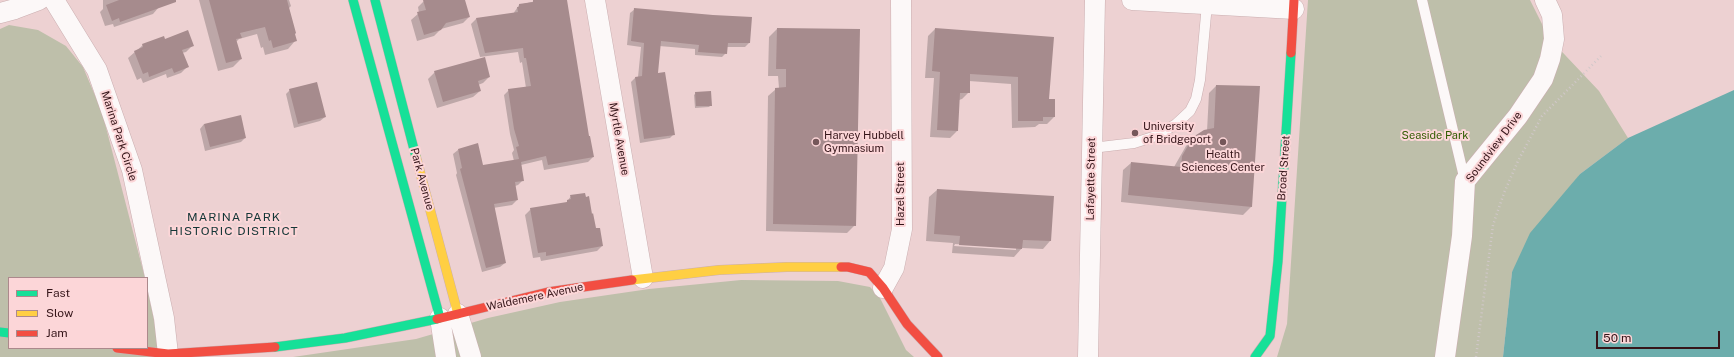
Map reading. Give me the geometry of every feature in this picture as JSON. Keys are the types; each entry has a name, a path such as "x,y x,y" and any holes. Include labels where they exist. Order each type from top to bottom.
{"street":[{"path":"0,13 40,0"},
{"name":"Marina Park Circle","path":"54,0 97,70 132,170 164,318 168,354"},
{"name":"Park Avenue","path":"353,0 449,316 471,357"},
{"name":"Park Avenue","path":"375,0 449,316 446,357"},
{"name":"Myrtle Avenue","path":"595,0 643,278"},
{"name":"Hazel Street","path":"883,288 894,268 902,229 901,0"},
{"name":"Lafayette Street","path":"1088,357 1095,0"},
{"path":"1132,0 1201,3 1294,4"},
{"name":"Soundview Drive","path":"1445,357 1462,236 1465,181 1518,116 1543,78 1550,59 1554,39 1552,15 1545,0"},
{"name":"Broad Street","path":"1255,357 1270,336 1278,261 1294,4"},
{"name":"Waldemere Avenue","path":"126,349 168,354 269,348 345,338 449,316 548,292 643,278 719,270 787,267 848,267 869,272 883,288 907,324 938,357"}],"lane":[{"path":"1422,0 1465,181"},
{"path":"1092,148 1134,143 1156,136 1176,124 1190,111 1196,99 1200,80 1201,3"}],"path":[{"path":"1476,357 1493,225 1504,193 1518,161 1542,116 1602,55"}],"green space":[{"name":"Seaside Park","path":"1308,0 1530,0 1549,38 1599,91 1628,138 1580,174 1512,272 1503,357 1277,357 1287,324"},
{"path":"9,25 38,30 66,46 83,67 102,112 145,277 8,277 8,349 148,349 148,292 162,357 0,357 0,29"},
{"path":"741,280 838,281 870,287 879,296 906,350 914,357 293,357 416,339 488,318 560,302 649,289"}],"water":[{"path":"1734,90 1734,357 1503,357 1512,272 1530,233 1580,174 1628,138"}],"building":[{"path":"119,0 176,0 176,2 120,22 119,18 112,21 106,5"},
{"path":"209,0 287,0 297,41 273,48 271,40 269,41 265,27 240,33 242,38 236,39 242,59 226,63"},
{"path":"423,0 465,0 470,17 446,23 441,30 424,35 417,12 426,10"},
{"path":"533,0 567,0 589,136 594,157 548,165 546,156 521,162 524,181 515,182 518,200 494,204 506,263 486,268 460,169 462,168 458,149 478,143 483,165 519,159 516,147 519,146 514,129 508,89 531,86 523,48 485,53 476,18 518,12 517,7 519,7 519,4 533,2"},
{"path":"634,8 752,17 750,43 728,43 727,54 698,52 699,45 661,41 658,73 665,72 675,135 644,139 635,77 642,76 644,43 631,41"},
{"name":"Harvey Hubbell Gymnasium","path":"777,28 860,29 856,226 773,224 775,88 786,87 786,69 776,69"},
{"path":"935,28 1054,37 1049,99 1055,99 1055,117 1043,117 1043,121 1018,121 1018,77 970,74 970,93 960,93 958,131 937,130 940,72 932,71"},
{"path":"188,30 194,46 182,50 189,67 174,73 172,68 149,77 148,72 143,74 134,51 143,47 142,44 164,36 165,39"},
{"path":"485,57 490,77 478,81 481,91 443,102 434,71"},
{"path":"317,82 326,117 298,124 289,89"},
{"name":"Health Sciences Center","path":"1216,85 1260,86 1252,207 1128,195 1131,162 1181,167 1182,156 1193,137 1204,130 1214,128"},
{"path":"711,91 712,106 696,106 695,92"},
{"path":"241,115 246,138 210,147 204,124"},
{"path":"937,189 1054,196 1051,241 1023,240 1022,249 959,245 960,236 934,234"},
{"path":"585,193 586,197 589,196 596,228 600,228 603,246 546,256 546,252 538,253 530,208 567,202 567,200 571,199 570,195"}],"traffic: fast":[{"path":"353,0 440,318"},
{"path":"375,0 416,157"},
{"path":"1255,357 1270,336 1278,261 1291,53"},
{"path":"275,347 345,338 437,319"},
{"path":"0,332 8,333"}],"traffic: slow":[{"path":"416,157 458,314"},
{"path":"632,280 719,270 787,267 841,267"}],"traffic: jam":[{"path":"1291,53 1294,0"},
{"path":"841,267 848,267 869,272 883,288 907,324 938,357"},
{"path":"437,319 548,292 632,280"},
{"path":"126,349 168,354 275,347"}],"place":[{"name":"University of Bridgeport","path":"1135,133"},
{"name":"Harvey Hubbell Gymnasium","path":"816,142"},
{"name":"Health Sciences Center","path":"1223,142"}],"district":[{"name":"MARINA PARK HISTORIC DISTRICT","path":"234,224"}]}
